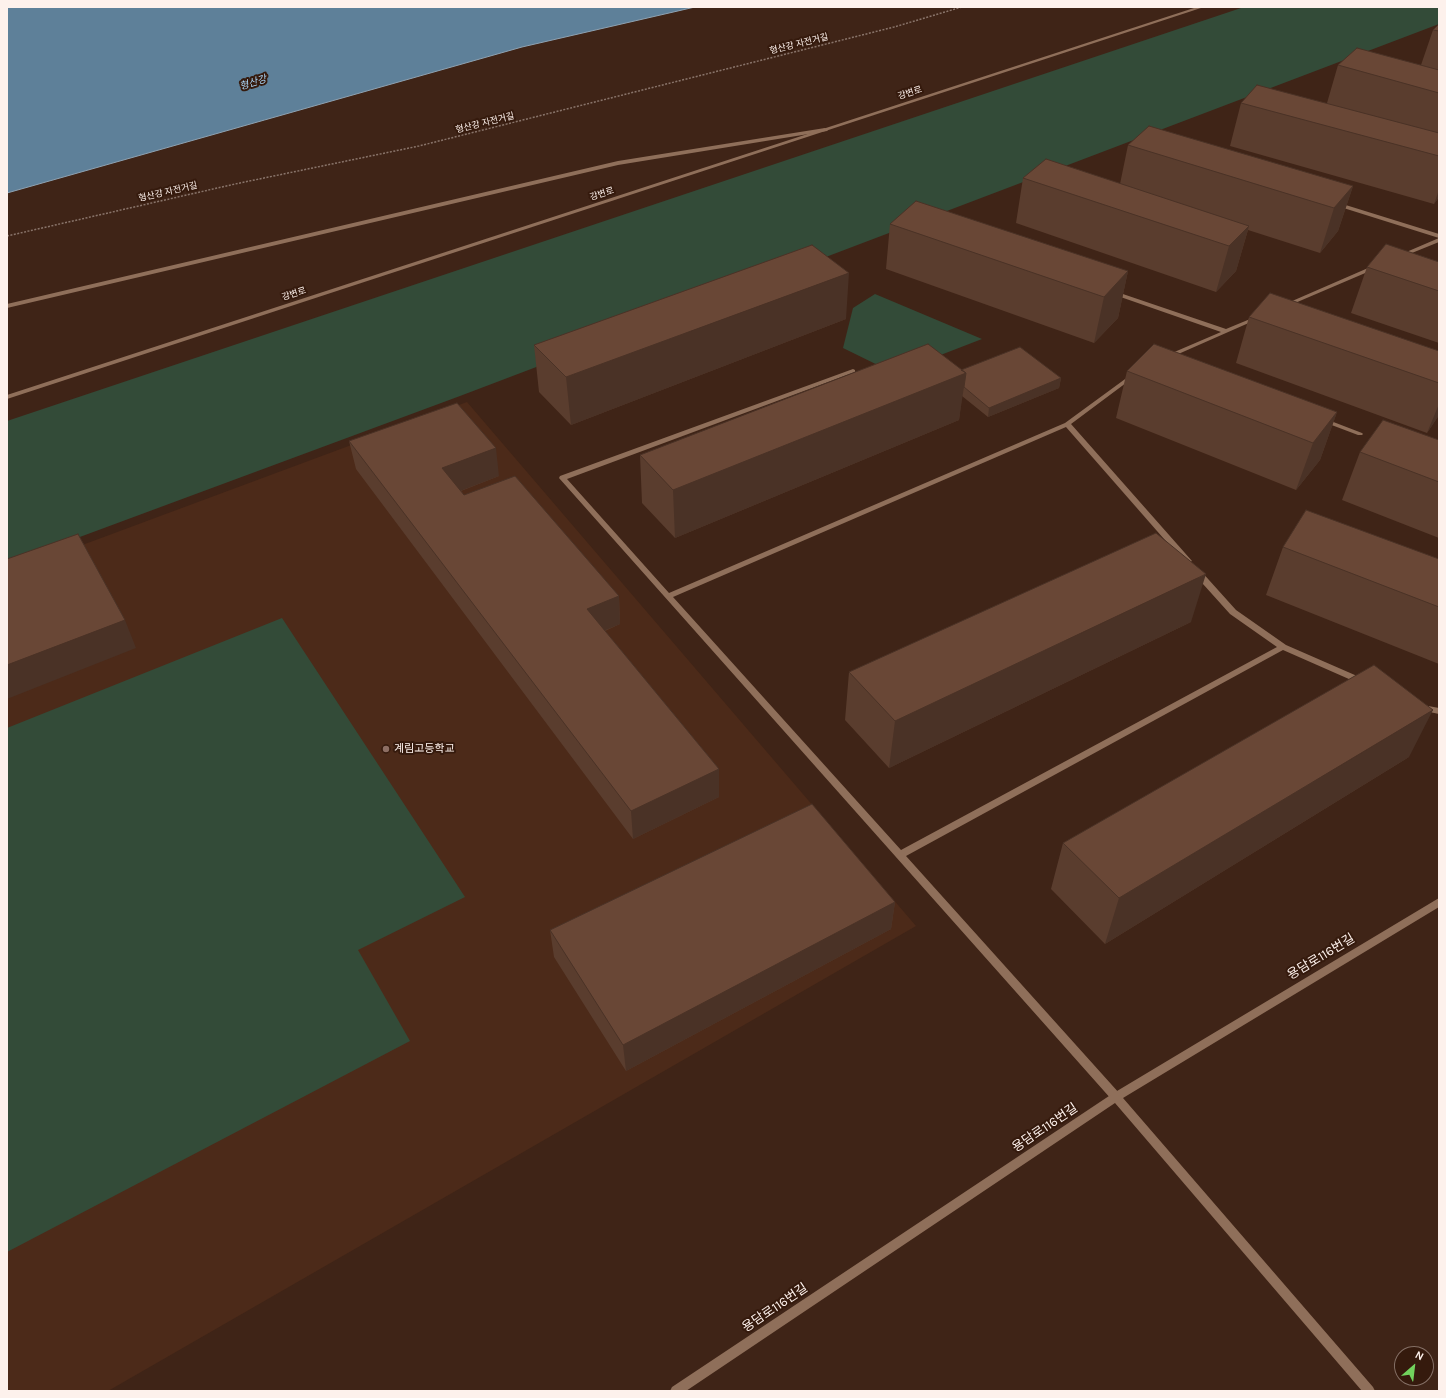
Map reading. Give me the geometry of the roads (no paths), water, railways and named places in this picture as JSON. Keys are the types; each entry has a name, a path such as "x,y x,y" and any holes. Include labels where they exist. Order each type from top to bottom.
{"street":[{"name":"강변로","path":"7,397 1202,7"},
{"path":"7,306 618,163 828,129"},
{"path":"1332,203 1439,236"},
{"path":"1395,259 1439,240"},
{"path":"1282,307 1381,265"},
{"path":"1105,290 1225,331"},
{"path":"1169,362 1161,359 1261,316"},
{"path":"669,596 1067,424 1139,370"},
{"path":"853,371 562,478 1116,1097 1369,1391"},
{"path":"1316,418 1360,434"},
{"path":"1067,424 1233,612 1283,647 1370,685"},
{"path":"900,855 1283,647"},
{"path":"1413,704 1439,711"},
{"name":"용담로116번길","path":"676,1391 1116,1097 1439,902"}],"water":[{"name":"형산강","path":"7,7 695,7 522,47 7,193"}],"place":[{"name":"계림고등학교","path":"386,749"}]}
